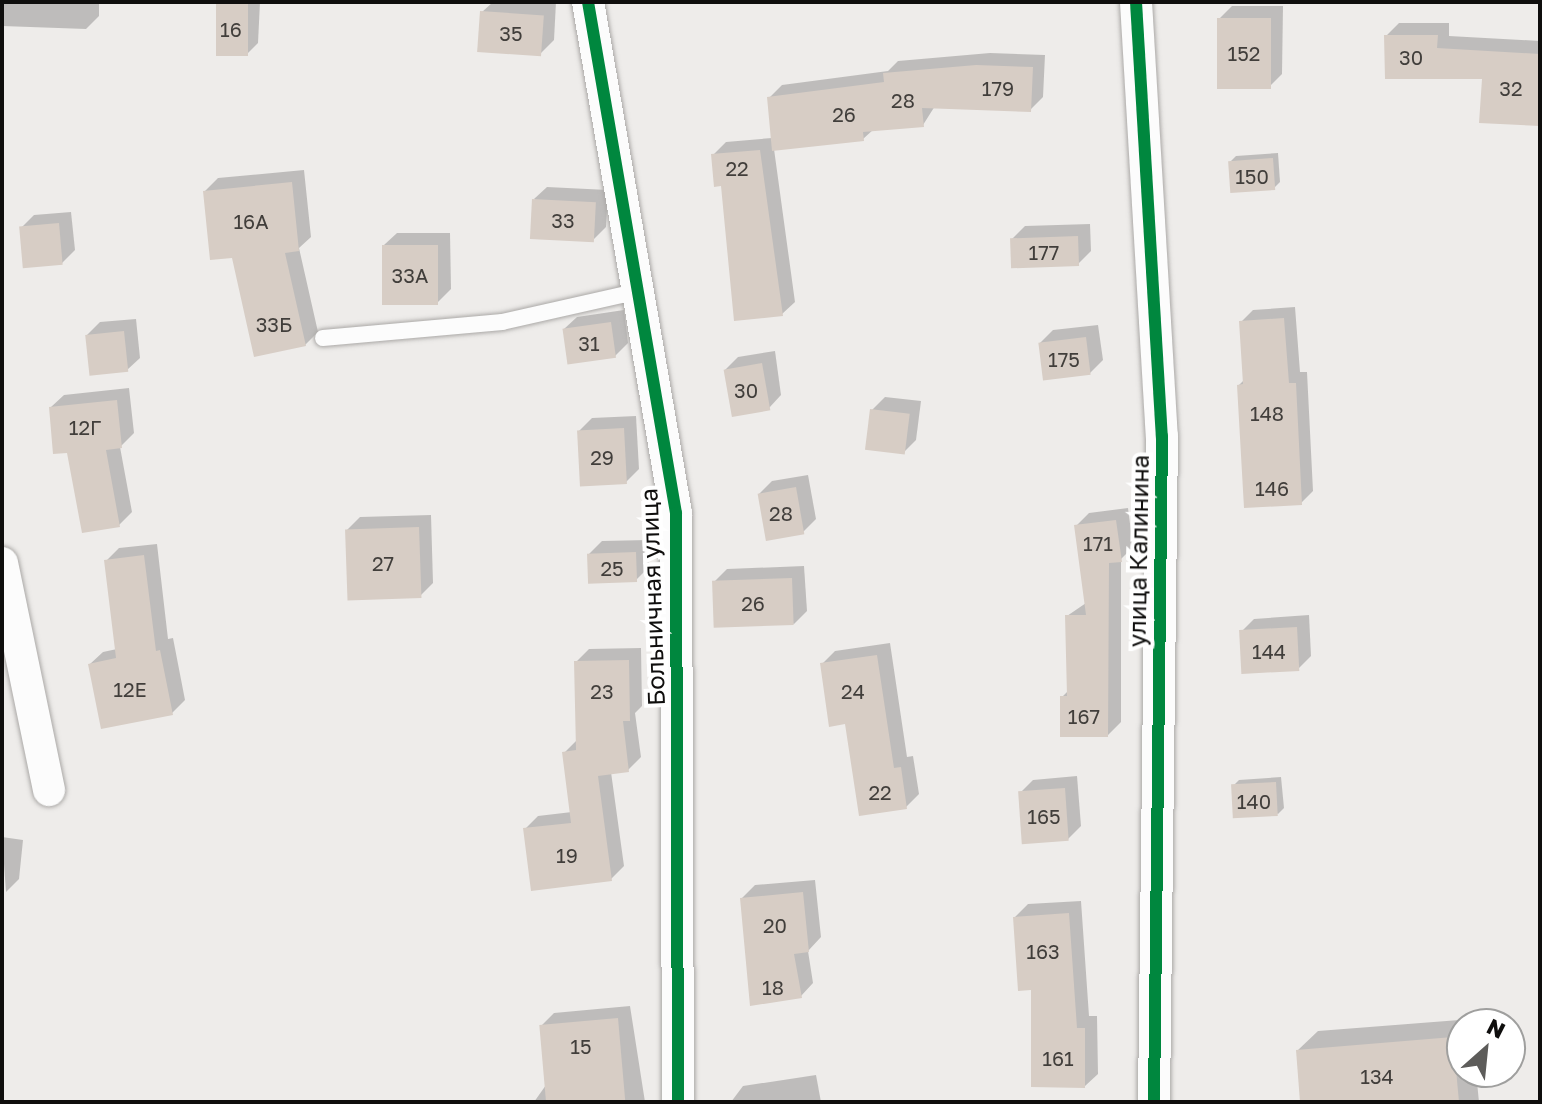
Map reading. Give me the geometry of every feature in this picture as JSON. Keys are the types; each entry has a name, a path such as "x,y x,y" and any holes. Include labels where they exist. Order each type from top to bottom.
{"street":[{"name":"Больничная улица","path":"588,2 676,513 678,1102"},
{"name":"улица Калинина","path":"1136,2 1162,436 1154,1102"},
{"path":"2,563 49,790"}],"lane":[{"path":"323,338 502,322 640,291"}],"building":[{"path":"216,2 248,2 248,56 216,56"},
{"path":"480,11 544,15 541,56 477,52"},
{"path":"1217,18 1271,18 1271,89 1217,89"},
{"path":"1384,35 1438,35 1437,48 1540,54 1540,126 1479,123 1482,79 1385,79"},
{"path":"976,65 1033,67 1031,112 922,108 924,127 863,132 864,141 772,151 767,97 884,82 883,73"},
{"path":"760,150 783,316 734,321 721,186 714,187 711,154"},
{"path":"1273,158 1275,190 1230,193 1228,161"},
{"path":"292,182 299,251 285,253 306,346 254,357 232,258 210,260 203,191"},
{"path":"532,199 596,202 594,242 530,239"},
{"path":"59,223 63,265 23,268 19,226"},
{"path":"1078,236 1079,266 1011,268 1010,238"},
{"path":"382,245 438,245 438,305 382,305"},
{"path":"1284,318 1289,383 1296,383 1302,505 1244,508 1237,385 1243,384 1239,321"},
{"path":"611,322 616,358 567,364 562,329"},
{"path":"124,331 128,372 89,376 85,335"},
{"path":"1086,337 1091,375 1043,381 1038,343"},
{"path":"762,363 770,410 732,417 724,370"},
{"path":"117,400 122,448 106,450 120,527 82,533 67,453 53,454 49,407"},
{"path":"870,409 910,414 905,455 865,450"},
{"path":"624,428 627,484 580,486 577,430"},
{"path":"796,487 804,534 766,541 758,494"},
{"path":"1116,520 1122,562 1109,563 1108,737 1060,737 1060,696 1067,696 1065,615 1086,615 1074,525"},
{"path":"419,527 421,598 348,601 345,530"},
{"path":"636,552 637,582 588,584 587,554"},
{"path":"144,555 156,651 160,650 173,715 101,729 88,664 116,658 104,560"},
{"path":"792,578 794,625 714,628 712,581"},
{"path":"1297,627 1299,671 1241,674 1239,630"},
{"path":"877,655 894,768 901,767 907,809 859,816 845,724 829,727 820,663"},
{"path":"629,660 630,721 623,721 629,772 598,776 612,881 531,891 523,828 571,823 562,752 576,750 574,661"},
{"path":"1276,782 1278,816 1233,818 1231,784"},
{"path":"1065,788 1069,841 1022,844 1018,791"},
{"path":"803,892 809,952 794,954 802,998 750,1006 740,898"},
{"path":"1069,913 1077,1028 1085,1028 1085,1088 1031,1087 1031,990 1018,991 1013,917"},
{"path":"618,1018 625,1102 546,1102 539,1025"},
{"path":"1446,1038 1446,1088 1458,1088 1459,1102 1300,1102 1296,1050"}],"cycle path":[{"path":"588,2 676,513 678,1102"},
{"path":"1136,2 1162,436 1154,1102"}]}
